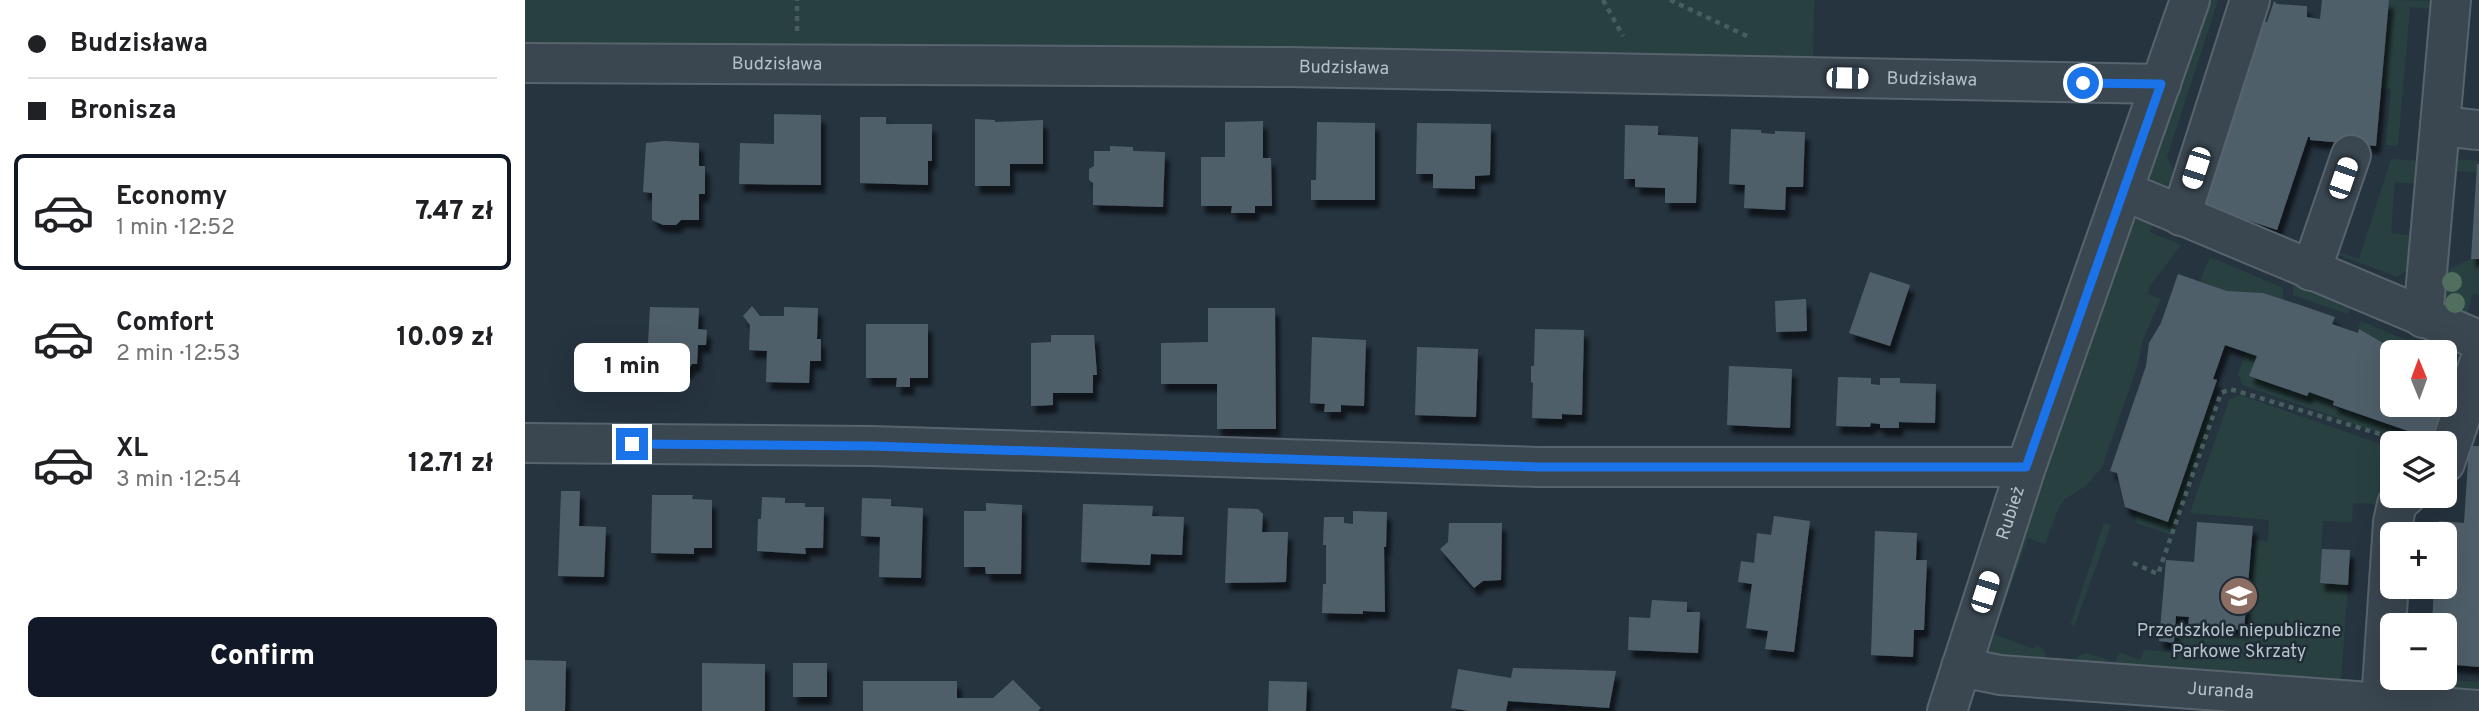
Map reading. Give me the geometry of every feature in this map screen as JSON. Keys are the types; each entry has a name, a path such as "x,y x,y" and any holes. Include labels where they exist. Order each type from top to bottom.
{"street":[{"name":"Rubież","path":"1947,711 2026,467 2190,0"},
{"path":"2181,216 2250,0"},
{"path":"2423,318 2451,0"},
{"name":"Budzisława","path":"525,63 1290,67 2161,84"},
{"path":"2440,126 2479,130"},
{"path":"2311,271 2351,155"},
{"path":"2124,191 2479,340"},
{"path":"2456,431 2479,363"},
{"path":"525,443 871,446 1538,467 2026,467"},
{"path":"2381,703 2396,508"},
{"name":"Juranda","path":"1961,667 2000,675 2479,710"}],"path":[{"path":"1670,0 1757,41 1787,67 1794,77"},
{"path":"2133,563 2158,574 2221,393 2229,389 2380,434"}],"green space":[{"path":"525,0 1814,0 1813,64 525,47"},
{"path":"2199,0 2218,0 2167,157 2181,184 2174,189 2155,188 2144,164"},
{"path":"2389,0 2436,1 2436,9 2410,7 2398,146 2386,145 2391,89 2381,88"},
{"path":"2391,159 2423,161 2421,184 2395,182 2391,233 2416,236 2413,275 2403,272 2397,277 2334,253 2359,259"},
{"path":"2454,159 2479,161 2476,172 2451,171"},
{"path":"2144,217 2154,222 2150,232 2181,245 2150,286 2148,294 2161,299 2143,339 2137,367 2102,467 2086,486 2065,499 2059,507 2045,544 2028,538 1993,634 2035,649 2036,645 2040,647 2045,653 2046,667 1988,661 1975,646 2125,223"},
{"path":"2210,257 2283,288 2283,300 2263,293 2227,291 2200,281"},
{"path":"2471,259 2479,259 2479,295 2472,294 2466,319 2446,307 2442,298 2445,277 2451,268"},
{"path":"2298,282 2352,305 2348,314 2293,295 2293,287"},
{"path":"2361,321 2406,340 2380,341 2358,328"},
{"path":"2246,352 2257,356 2250,377 2306,396 2309,392 2334,401 2333,406 2407,431 2380,432 2243,385 2238,374"},
{"path":"2457,361 2464,364 2457,379"},
{"path":"2240,395 2380,444 2379,504 2353,503 2352,522 2323,521 2320,583 2348,585 2341,681 2073,663 2077,657 2086,653 2115,662 2119,652 2140,660 2144,650 2173,652 2175,628 2210,633 2210,639 2216,639 2217,632 2247,634 2256,540 2268,541 2269,520 2190,513 2229,400"},
{"path":"2210,401 2218,404 2171,535 2137,523 2139,512 2168,522"},
{"path":"2104,523 2111,525 2074,627 2071,623"},
{"path":"2457,681 2479,682 2479,699 2396,694 2396,690 2457,690"}],"building":[{"path":"2322,0 2389,0 2376,146 2310,140 2308,137 2277,230 2201,205 2260,20 2267,22 2274,1 2277,4 2307,6 2307,17 2320,19"},
{"path":"774,114 821,115 821,185 739,184 740,143 774,144"},
{"path":"860,117 886,117 886,124 932,124 932,161 928,161 928,185 860,183"},
{"path":"975,119 995,122 1043,120 1043,164 1010,164 1010,186 975,186"},
{"path":"1263,121 1263,158 1271,158 1272,206 1255,206 1255,213 1231,213 1232,206 1201,206 1201,157 1225,157 1225,122"},
{"path":"1317,122 1375,123 1375,200 1311,200 1311,180 1316,180"},
{"path":"1417,123 1491,124 1490,175 1475,176 1475,189 1433,188 1433,174 1416,174"},
{"path":"1625,125 1658,126 1658,135 1698,137 1696,203 1665,203 1665,188 1635,187 1635,179 1624,179"},
{"path":"1731,129 1761,130 1761,133 1775,134 1775,131 1805,132 1803,187 1786,187 1785,210 1744,208 1745,185 1729,184"},
{"path":"646,143 699,143 699,166 705,166 705,194 699,194 699,220 681,220 676,225 663,225 652,220 652,193 643,192"},
{"path":"1110,146 1133,147 1133,151 1165,152 1163,207 1093,205 1093,183 1089,180 1089,169 1094,166 1094,151 1110,151"},
{"path":"2477,164 2479,259 2471,259"},
{"path":"1870,272 1910,285 1890,346 1849,333"},
{"path":"2178,274 2227,291 2263,293 2335,317 2332,324 2358,333 2359,329 2380,341 2380,417 2442,417 2437,431 2408,431 2333,405 2334,401 2309,392 2307,396 2249,376 2257,356 2225,345 2213,379 2217,380 2168,522 2125,507 2117,473 2110,471 2146,366 2149,343 2161,323"},
{"path":"1806,299 1807,331 1776,332 1775,301"},
{"path":"752,306 760,316 784,316 784,307 818,308 817,339 821,339 821,361 810,361 809,383 766,382 767,351 749,350 750,325 743,316"},
{"path":"650,307 699,308 698,329 707,330 706,345 698,345 697,364 692,364 687,371 677,371 671,364 647,362"},
{"path":"1208,308 1275,308 1276,429 1217,429 1217,384 1161,384 1161,343 1208,342"},
{"path":"866,324 928,324 928,378 910,378 910,387 896,387 897,378 866,378"},
{"path":"1535,329 1584,330 1582,415 1562,414 1562,419 1532,418 1531,366 1534,366"},
{"path":"1051,335 1094,335 1097,375 1093,375 1093,393 1053,393 1053,405 1031,406 1031,343 1051,342"},
{"path":"1312,337 1366,340 1364,406 1341,405 1341,412 1324,412 1325,404 1310,403"},
{"path":"1417,347 1478,349 1476,417 1415,415"},
{"path":"1729,366 1792,369 1790,428 1727,425"},
{"path":"1838,377 1871,378 1871,384 1880,385 1880,378 1900,378 1900,383 1936,384 1935,423 1899,422 1899,428 1880,428 1880,424 1871,423 1870,427 1836,426"},
{"path":"2469,446 2479,446 2479,667 2457,665 2457,613 2433,613 2433,599 2457,599 2457,522 2464,523"},
{"path":"561,491 580,491 579,526 606,527 604,577 558,576"},
{"path":"652,495 693,495 692,499 712,500 712,548 694,548 694,554 651,553"},
{"path":"762,497 785,498 785,503 805,503 805,507 824,507 823,548 805,548 806,554 757,551"},
{"path":"862,498 891,499 891,506 923,508 921,578 879,577 880,537 861,536"},
{"path":"986,503 1022,505 1021,574 986,574 985,567 964,567 964,511 986,511"},
{"path":"1083,504 1153,506 1152,516 1184,517 1182,555 1151,554 1150,565 1081,562"},
{"path":"1228,508 1258,509 1263,514 1262,532 1288,532 1286,582 1225,583"},
{"path":"1353,511 1387,512 1384,547 1385,612 1322,613 1323,584 1326,584 1324,517 1344,517 1344,523 1353,524"},
{"path":"1774,516 1810,521 1794,652 1765,649 1768,631 1746,628 1752,584 1738,582 1741,561 1754,563 1757,533 1771,535"},
{"path":"2197,522 2253,526 2244,630 2188,625 2189,617 2176,616 2174,643 2159,641 2166,560 2194,562"},
{"path":"1449,523 1502,523 1501,580 1483,581 1474,588 1440,549 1448,542"},
{"path":"1875,531 1917,533 1916,560 1927,560 1924,630 1914,630 1913,657 1871,655"},
{"path":"2322,549 2350,550 2348,585 2320,583"},
{"path":"1652,600 1687,602 1687,612 1700,612 1698,653 1628,650 1629,617 1650,618"},
{"path":"525,660 566,661 565,711 525,711"},
{"path":"702,663 765,664 765,711 702,711"},
{"path":"793,663 827,663 827,697 793,697"},
{"path":"1513,668 1616,671 1609,708 1508,701 1506,711 1451,708 1458,669 1511,678"},
{"path":"1013,680 1041,708 1038,711 863,711 863,681 957,681 957,698 993,698"},
{"path":"1269,681 1307,682 1306,711 1268,711"}],"place":[{"name":"Przedszkole niepubliczne Parkowe Skrzaty","path":"2239,596"}],"route":[{"path":"632,444 871,446 1538,467 2026,467 2161,84 2083,83"}]}
